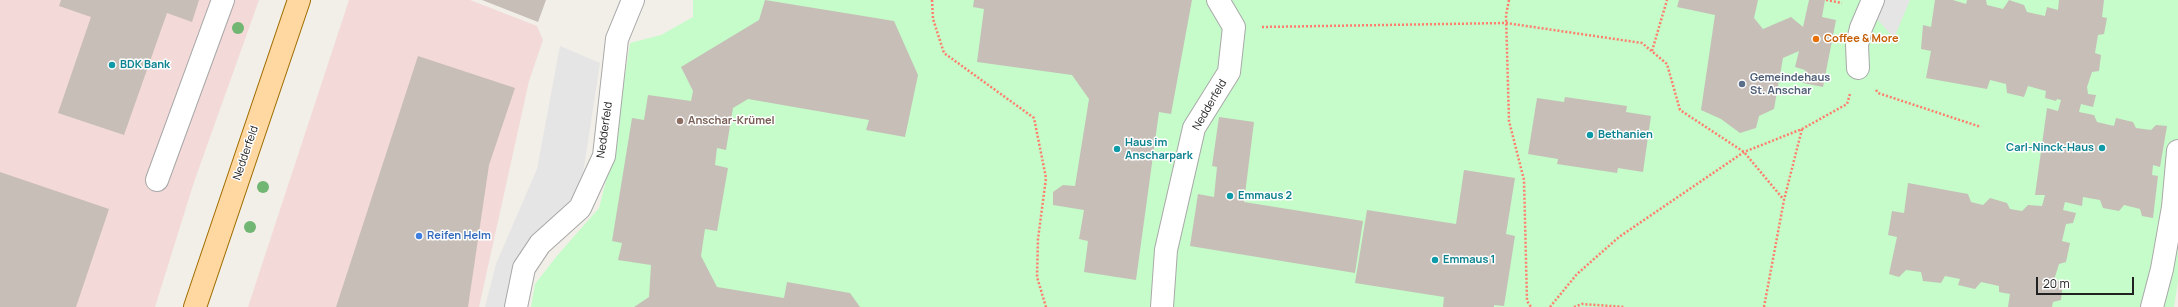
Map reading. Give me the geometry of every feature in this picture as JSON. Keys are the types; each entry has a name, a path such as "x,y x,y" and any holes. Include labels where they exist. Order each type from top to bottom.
{"main road":[{"name":"Nedderfeld","path":"195,307 299,0"}],"street":[{"path":"157,180 223,0"},
{"name":"Nedderfeld","path":"516,307 524,268 540,244 580,208 604,156 617,39 633,0"},
{"path":"1218,0 1234,27"},
{"path":"1858,68 1857,45 1873,0"},
{"name":"Nedderfeld","path":"1162,307 1166,250 1194,128 1228,72 1234,27"},
{"path":"2152,307 2162,270 2172,215 2178,151"}],"path":[{"path":"932,0 933,19 944,53 1034,118 1046,178 1038,239 1037,277 1046,307"},
{"path":"1509,0 1506,23 1509,121 1524,180 1527,301 1532,307"},
{"path":"1652,52 1667,0"},
{"path":"1234,27 1506,23 1642,44 1667,64 1680,110 1744,152 1784,200"},
{"path":"1858,68 1878,93 1981,127"},
{"path":"1550,307 1577,274 1619,237 1744,152 1802,129 1847,104 1858,68"},
{"path":"1764,307 1784,200 1802,129"},
{"path":"1574,307 1582,304 1625,307"}],"shaded area":[{"path":"0,0 259,0 194,182 155,307 0,307"},
{"path":"349,0 470,0 537,26 543,40 529,81 479,307 248,307"},
{"path":"1881,0 1910,0 1894,38 1875,17"},
{"path":"560,46 600,63 581,187 514,269 504,307 485,307 496,264 537,169"}],"green space":[{"path":"693,0 2178,0 2178,281 2174,307 531,307 535,284 556,257 599,208 612,158 630,43 661,35 693,17"}],"building":[{"name":"BDK Bank","path":"61,0 199,0 192,22 167,13 124,135 58,113 91,17 59,6"},
{"path":"482,0 546,0 538,22"},
{"path":"765,0 894,21 918,75 905,137 866,130 869,120 748,99 733,108 726,150 717,148 715,165 728,168 717,231 705,229 701,256 717,287 784,298 787,282 850,293 860,307 634,307 649,297 651,265 618,260 622,243 612,241 632,118 644,120 648,95 691,101 693,91 681,67 759,20"},
{"name":"Haus im Anscharpark","path":"974,0 1192,0 1171,114 1159,112 1136,280 1084,272 1088,241 1079,239 1084,210 1053,205 1053,192 1063,185 1075,186 1089,99 1072,75 977,62 984,9 973,7"},
{"name":"Gemeindehaus St. Anschar","path":"1679,0 1758,0 1754,18 1763,29 1791,17 1803,27 1809,0 1825,0 1822,17 1836,20 1823,87 1803,83 1805,70 1795,67 1799,51 1783,58 1774,109 1759,116 1756,128 1740,133 1721,119 1701,110 1715,15 1677,7"},
{"name":"Carl-Ninck-Haus","path":"1935,0 1953,0 1966,4 1967,0 1986,0 1987,5 2003,9 2009,0 2024,5 2027,12 2045,16 2047,7 2058,10 2059,0 2104,0 2102,17 2107,18 2104,34 2098,35 2095,53 2101,55 2099,71 2092,72 2087,87 2088,94 2096,95 2093,107 2081,104 2079,112 2094,115 2097,122 2114,126 2116,118 2133,122 2136,128 2151,130 2156,125 2167,126 2160,167 2153,165 2152,175 2158,176 2153,218 2142,216 2140,209 2124,205 2119,211 2103,208 2100,200 2083,197 2082,206 2065,202 2063,210 2076,213 2073,223 2066,224 2062,241 2070,243 2066,262 2059,264 2054,280 2063,282 2061,300 2053,302 2052,307 2008,307 2010,294 1999,292 1999,286 1981,282 1975,289 1958,285 1960,279 1945,276 1941,283 1923,281 1921,272 1906,270 1899,277 1889,274 1897,237 1888,235 1892,211 1904,213 1908,183 1968,194 1971,202 1983,205 1990,198 2007,203 2010,209 2022,211 2028,205 2042,206 2045,195 2035,195 2047,108 2058,111 2061,100 2057,99 2056,101 2045,98 2046,91 2028,86 2024,97 2007,93 2006,84 1990,80 1987,89 1926,78 1931,51 1921,49 1923,25 1931,27"},
{"name":"Reifen Helm","path":"418,56 515,88 489,165 468,307 336,307"},
{"name":"Bethanien","path":"1565,97 1627,106 1626,112 1651,116 1643,172 1618,168 1617,173 1557,164 1558,159 1528,154 1537,98 1564,102"},
{"name":"Emmaus 2","path":"1219,117 1254,122 1244,202 1363,221 1355,273 1190,246 1198,194 1214,197 1217,167 1212,166"},
{"name":"Emmaus 1","path":"1464,170 1515,178 1506,234 1515,236 1504,306 1443,307 1444,297 1355,283 1367,210 1456,224"},
{"path":"0,172 109,209 76,307 0,307"}],"place":[{"name":"Coffee & More","path":"1816,39"},
{"name":"BDK Bank","path":"112,65"},
{"name":"Gemeindehaus St. Anschar","path":"1742,84"},
{"name":"Anschar-Krümel","path":"680,121"},
{"name":"Bethanien","path":"1590,135"},
{"name":"Carl-Ninck-Haus","path":"2102,148"},
{"name":"Haus im Anscharpark","path":"1117,149"},
{"name":"Emmaus 2","path":"1230,196"},
{"name":"Reifen Helm","path":"419,236"},
{"name":"Emmaus 1","path":"1435,260"}]}
